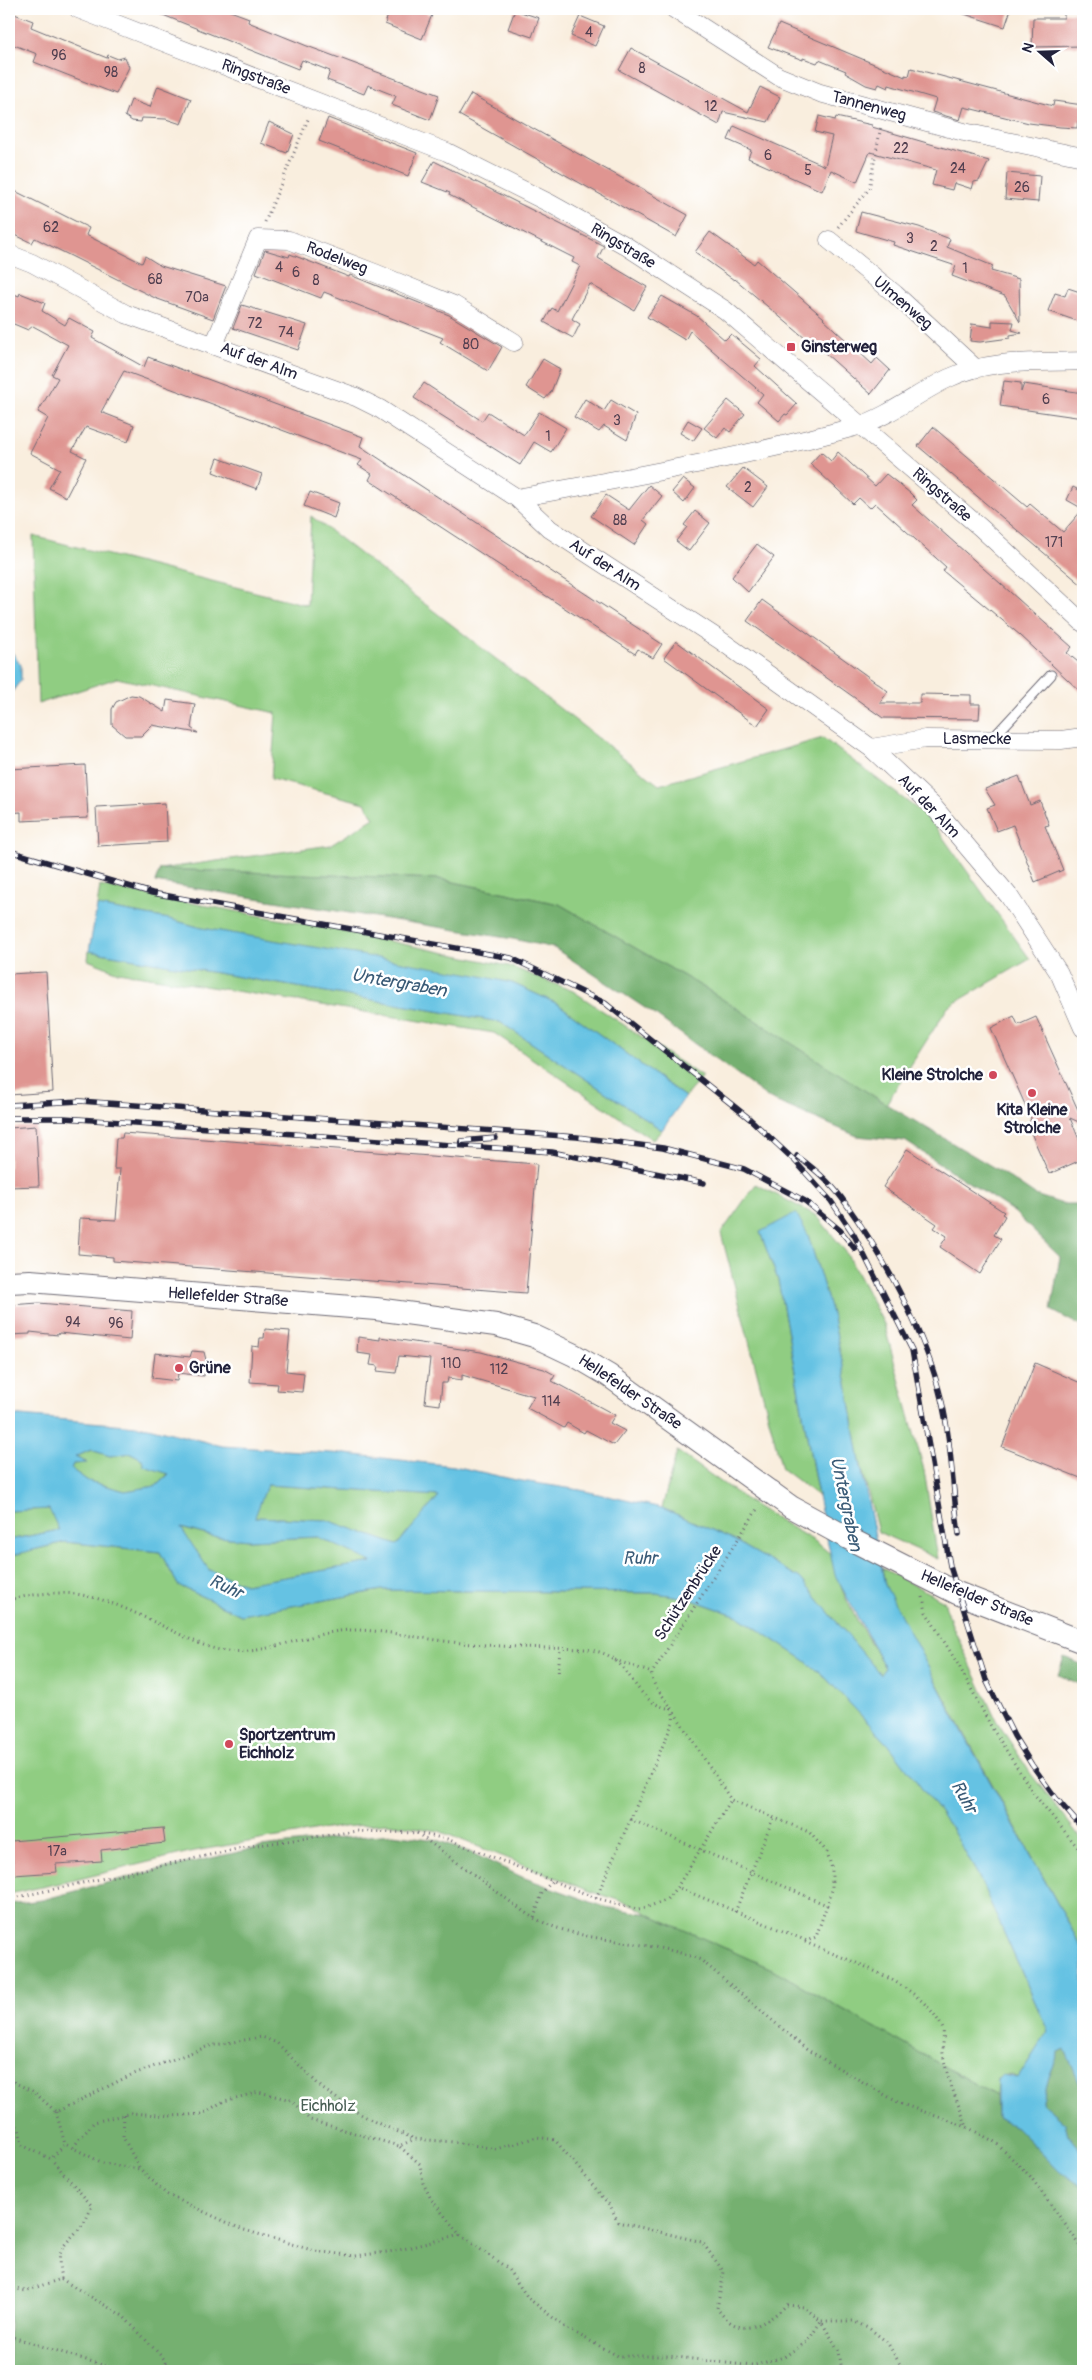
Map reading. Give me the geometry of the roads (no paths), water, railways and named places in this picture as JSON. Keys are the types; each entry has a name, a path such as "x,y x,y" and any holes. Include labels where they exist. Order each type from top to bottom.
{"street":[{"name":"Ringstraße","path":"78,9 447,152 551,204 623,244 725,310 980,528 1083,623"},
{"name":"Tannenweg","path":"674,9 784,78 820,93 964,132 1083,157"},
{"name":"Rodelweg","path":"214,345 258,239 289,240 375,273 454,305 514,342"},
{"name":"Ulmenweg","path":"828,240 895,294 975,368"},
{"name":"Auf der Alm","path":"9,254 32,263 126,314 356,397 380,409 517,498 550,529 720,640 871,748 932,805 1009,896 1059,974 1083,1028"},
{"path":"517,498 682,468 861,425 949,378 991,364 1083,361"},
{"name":"Lasmecke","path":"871,748 925,739 1061,740 1083,737"},
{"name":"Hellefelder Straße","path":"9,1282 30,1281 358,1307 496,1325 534,1336 574,1354 608,1375 791,1507 957,1593 1083,1642"}],"lane":[{"path":"992,739 1051,675"}],"water":[{"path":"9,648 21,665 21,680 9,696"},
{"name":"Untergraben","path":"97,906 169,919 202,928 472,974 512,983 558,1004 685,1097 662,1130 500,1022 89,951"},
{"path":"796,1213 808,1235 832,1314 885,1585 956,1720 1083,1950 1083,2092 1065,2049 1059,2052 1049,2077 1042,2103 1065,2123 1068,2135 1083,2154 1082,2186 1060,2172 1016,2127 997,2118 997,2080 1002,2075 1018,2078 1048,2031 978,1875 950,1826 889,1745 823,1675 738,1616 687,1598 656,1593 382,1590 241,1615 178,1585 160,1552 65,1542 9,1556 9,1540 59,1530 49,1509 9,1511 9,1415 148,1427 222,1446 346,1454 454,1466 662,1508 728,1537 800,1578 880,1674 885,1668 835,1575 821,1511 778,1280 760,1232","holes":["91,1450 110,1456 131,1453 142,1459 144,1466 169,1474 156,1486 125,1491 88,1481 71,1469 73,1464 87,1463 75,1457","267,1485 439,1496 397,1545 327,1520 255,1517","181,1528 211,1536 248,1540 318,1537 372,1562 245,1584 209,1570"]}],"railway":[{"path":"9,851 152,893 511,958 605,1003 750,1119 794,1160 831,1201 854,1235 912,1350 950,1566 986,1680 1014,1736 1032,1765 1056,1798 1083,1829"},
{"path":"9,1105 80,1101 577,1137 663,1148 744,1169 805,1201 840,1230 855,1249"},
{"path":"9,1118 64,1118 552,1152 704,1183"},
{"path":"461,1141 496,1138"},
{"path":"797,1156 811,1166 836,1191 875,1247 902,1297 925,1348 945,1415 959,1534"}],"place":[{"name":"Ginsterweg","path":"791,347"},
{"name":"Kleine Strolche","path":"993,1075"},
{"name":"Kita Kleine Strolche","path":"1032,1093"},
{"name":"Grüne","path":"179,1368"},
{"name":"Sportzentrum Eichholz","path":"229,1744"}],"water label":[{"name":"Ruhr","path":"640,1558"},
{"name":"Ruhr","path":"226,1587"},
{"name":"Ruhr","path":"964,1797"}],"park label":[{"name":"Eichholz","path":"328,2106"}]}
